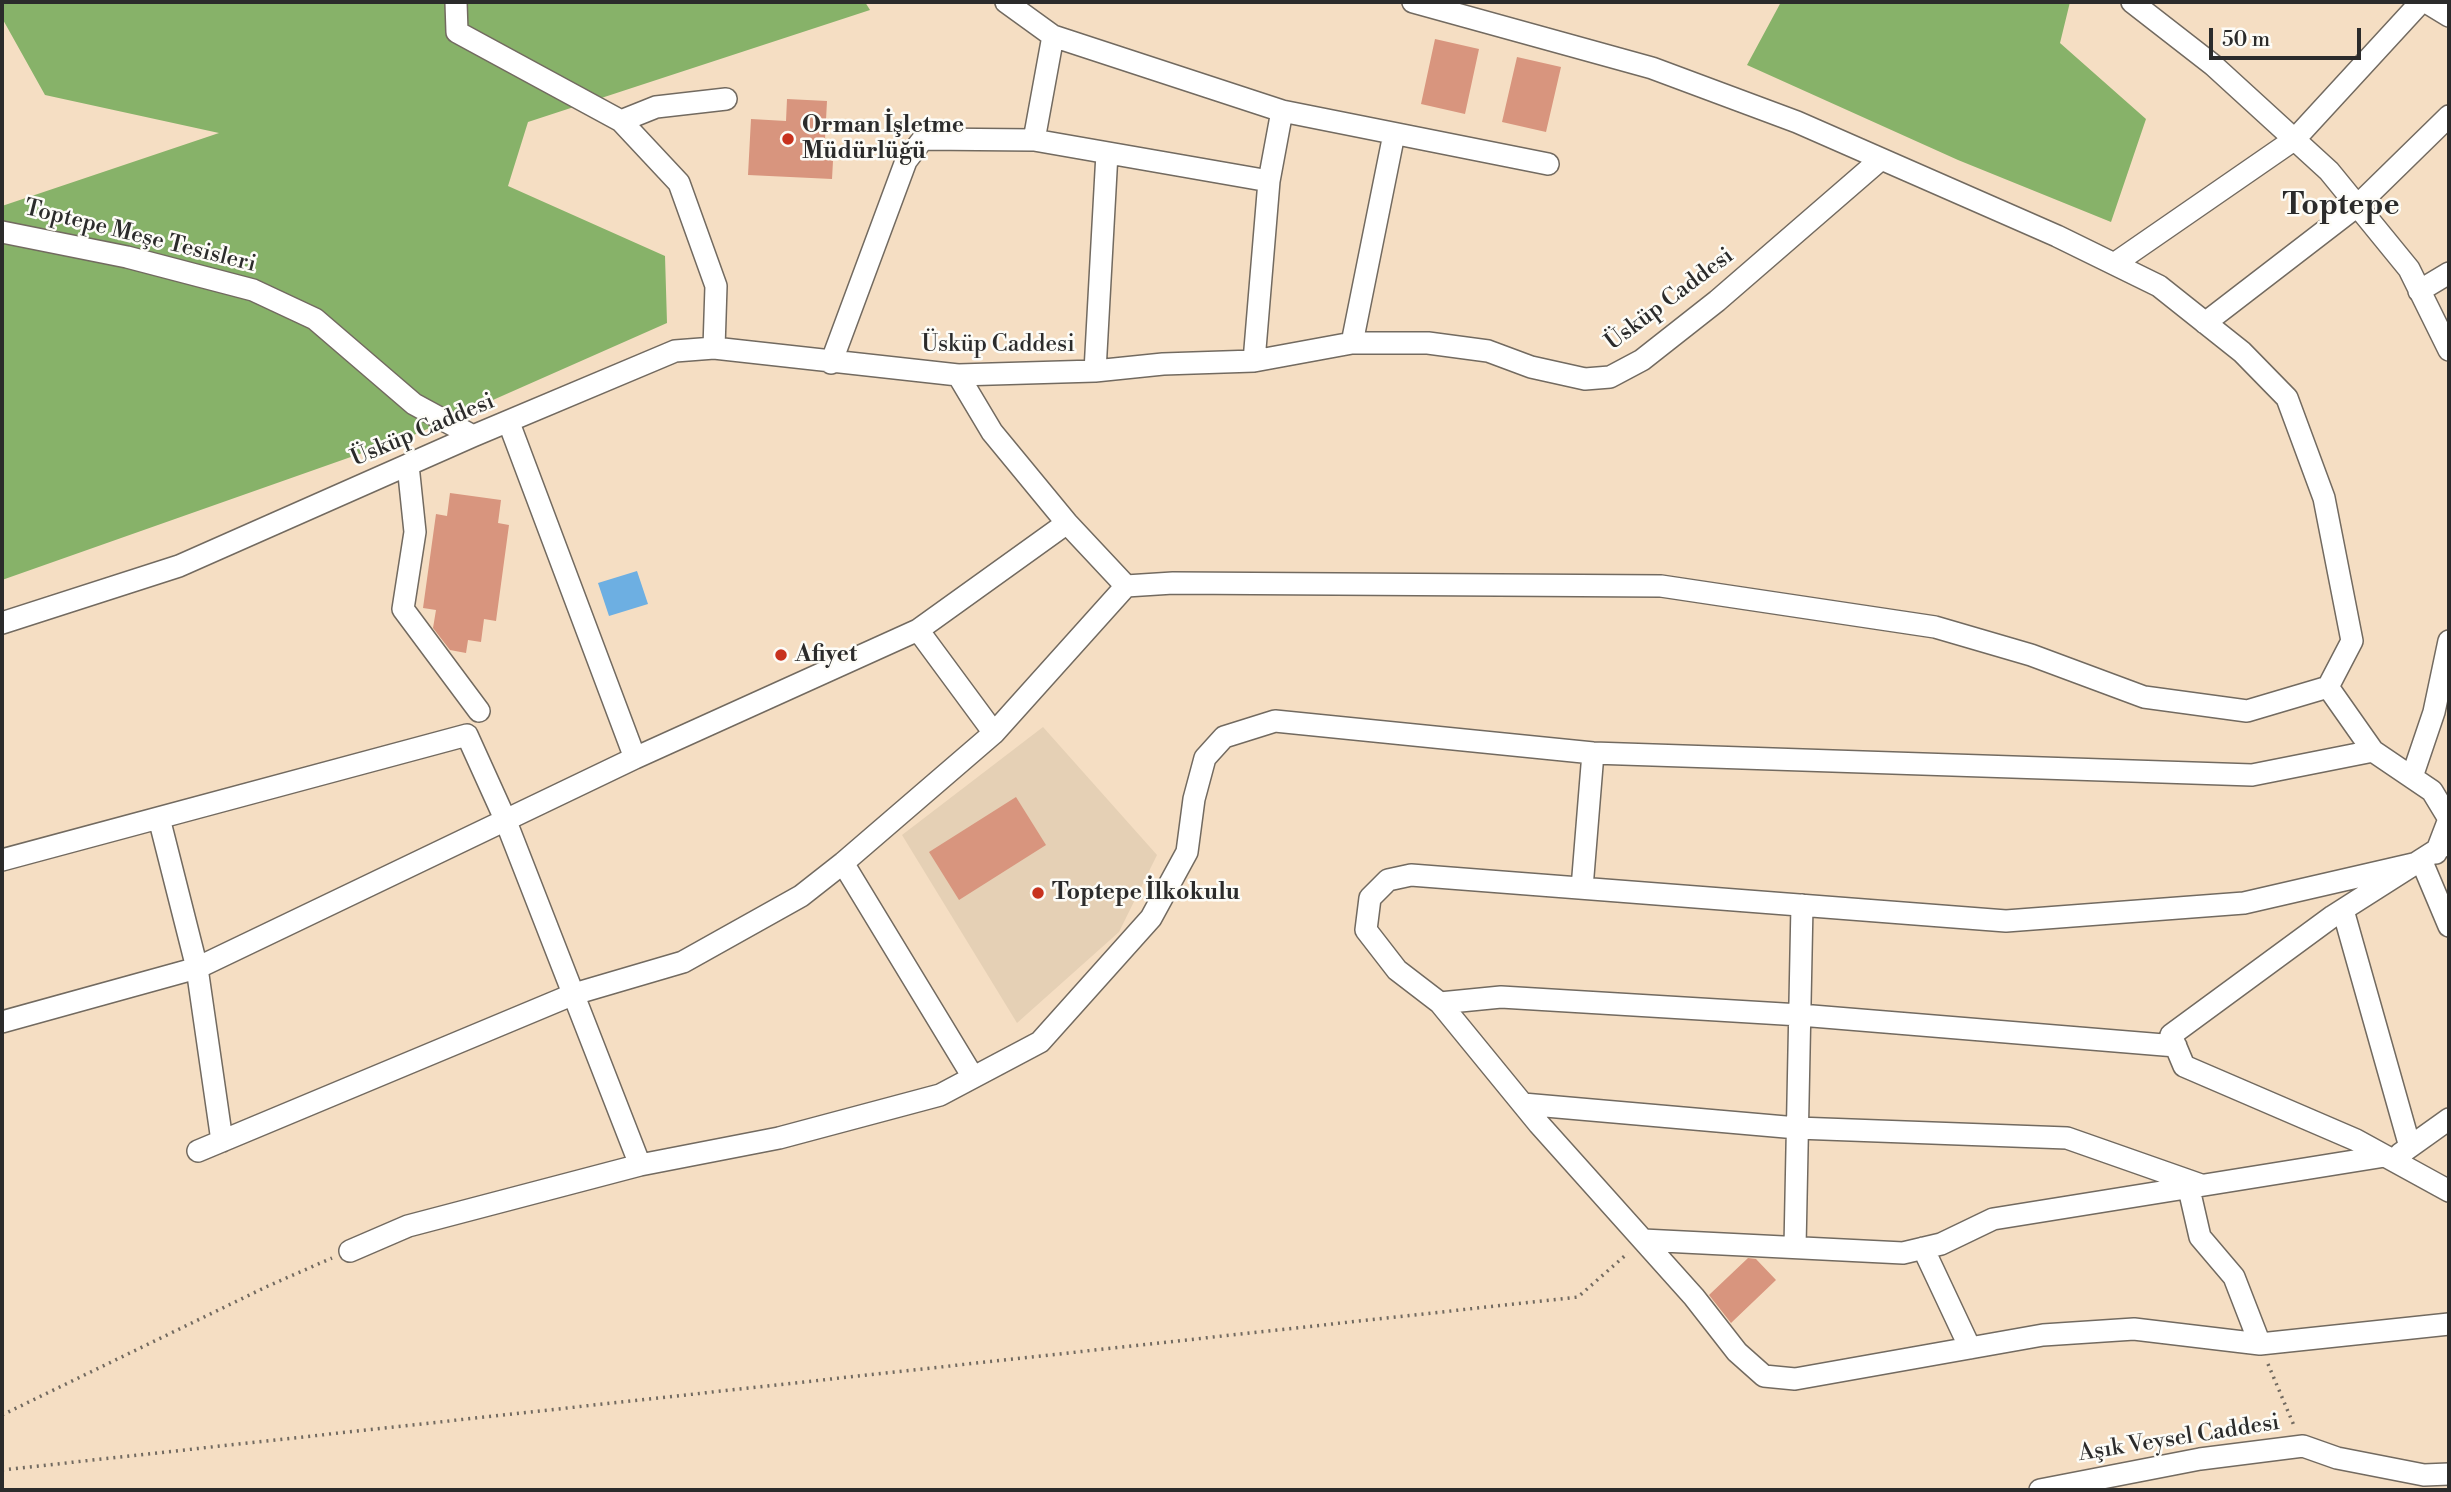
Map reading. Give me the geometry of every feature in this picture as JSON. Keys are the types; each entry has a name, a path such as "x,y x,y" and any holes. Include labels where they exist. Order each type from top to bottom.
{"street":[{"path":"456,2 457,32 621,121 679,183 716,286 714,348"},
{"path":"1006,2 1053,36 1282,111 1548,164"},
{"path":"198,1151 574,994 684,962 801,895 843,863 994,733 1126,586 1173,583 1661,586 1935,627 2031,655 2144,697 2247,711 2328,687 2352,641 2324,498 2287,398 2242,352 2159,286 1797,122 1653,68 1413,2"},
{"path":"2133,2 2213,65 2329,171 2409,269 2449,350"},
{"path":"2114,264 2295,139 2435,6"},
{"path":"1034,140 1053,36"},
{"path":"621,121 656,107 726,99"},
{"path":"1254,361 1269,180 1282,111"},
{"path":"2205,323 2357,206 2449,116"},
{"path":"1352,343 1394,134"},
{"path":"831,363 906,160 923,139 1034,140 1269,180"},
{"path":"1095,371 1107,153"},
{"name":"Üsküp Caddesi","path":"2,623 179,566 473,436 675,351 714,348 958,375 1095,371 1163,364 1254,361 1352,343 1428,343 1488,351 1545,370 1585,379 1609,377 1642,360 1717,301 1881,159"},
{"name":"Toptepe Meşe Tesisleri","path":"2,232 127,257 253,290 316,319 414,404 473,436"},
{"path":"2419,291 2449,273"},
{"path":"958,375 992,432 1068,523 1126,586"},
{"path":"509,423 635,758"},
{"path":"408,465 415,532 403,609 479,711"},
{"path":"2,1022 197,968 635,758 918,630 1068,523"},
{"path":"918,630 994,733"},
{"path":"2412,777 2434,712 2449,641"},
{"path":"2328,687 2373,751 2432,791 2449,819 2436,852 2449,926"},
{"path":"351,1251 408,1226 640,1165 779,1138 940,1095 1040,1042 1152,918 1187,852 1194,799 1205,758 1224,737 1276,721 1593,753 2252,775 2373,751"},
{"path":"2,860 467,735 505,819 640,1165"},
{"path":"1582,888 1593,753"},
{"path":"159,818 197,968 222,1141"},
{"path":"2436,852 2244,903 2006,921 1411,875 1388,880 1370,898 1366,930 1397,970 1440,1003 1523,1104 1737,1352 1764,1376 1795,1378 2043,1335 2134,1329 2260,1343 2449,1324"},
{"path":"2436,852 2343,910 2171,1035 2184,1066 2356,1140 2449,1191"},
{"path":"843,863 973,1077"},
{"path":"1795,1247 1802,905"},
{"path":"2343,910 2410,1147"},
{"path":"1440,1003 1501,997 1800,1015 2176,1046"},
{"path":"1523,1104 1797,1128 2067,1138 2197,1188"},
{"path":"1643,1240 1903,1253 1941,1244 1993,1219 2388,1158 2410,1147 2449,1119"},
{"path":"2197,1188 2200,1237 2234,1277 2260,1343"},
{"path":"1923,1248 1970,1348"},
{"name":"Aşık Veysel Caddesi","path":"2040,1490 2200,1459 2303,1446 2426,1483 2449,1474"}],"path":[{"path":"2,1470 1578,1297 1643,1240"},
{"path":"2,1415 268,1286 351,1251"},
{"path":"2260,1343 2303,1446"}],"shaded area":[{"name":"Toptepe İlkokulu","path":"1043,727 1157,855 1119,932 1017,1023 902,835"}],"green space":[{"path":"2,2 865,2 870,10 528,122 508,186 665,256 667,323 416,434 2,580 2,206 219,133 45,95 2,18"},
{"path":"1781,2 2070,2 2060,43 2146,119 2111,222 1958,160 1747,65"}],"water":[{"path":"637,571 648,604 609,616 598,583"}],"building":[{"path":"1435,39 1479,49 1465,114 1421,104"},
{"path":"1517,57 1561,67 1546,132 1502,122"},
{"name":"Orman İşletme Müdürlüğü","path":"787,99 827,101 824,158 833,161 832,179 748,175 751,119 786,121"},
{"path":"450,493 501,500 498,523 509,525 496,621 484,619 481,642 468,640 466,653 450,650 433,628 436,610 423,608 436,514 447,516"},
{"path":"1016,797 1046,845 959,900 929,852"},
{"path":"1748,1258 1756,1259 1776,1280 1731,1323 1709,1295"}],"place":[{"name":"Orman İşletme Müdürlüğü","path":"788,139"},
{"name":"Afiyet","path":"781,655"},
{"name":"Toptepe İlkokulu","path":"1038,893"}],"district":[{"name":"Toptepe","path":"2341,207"}]}
